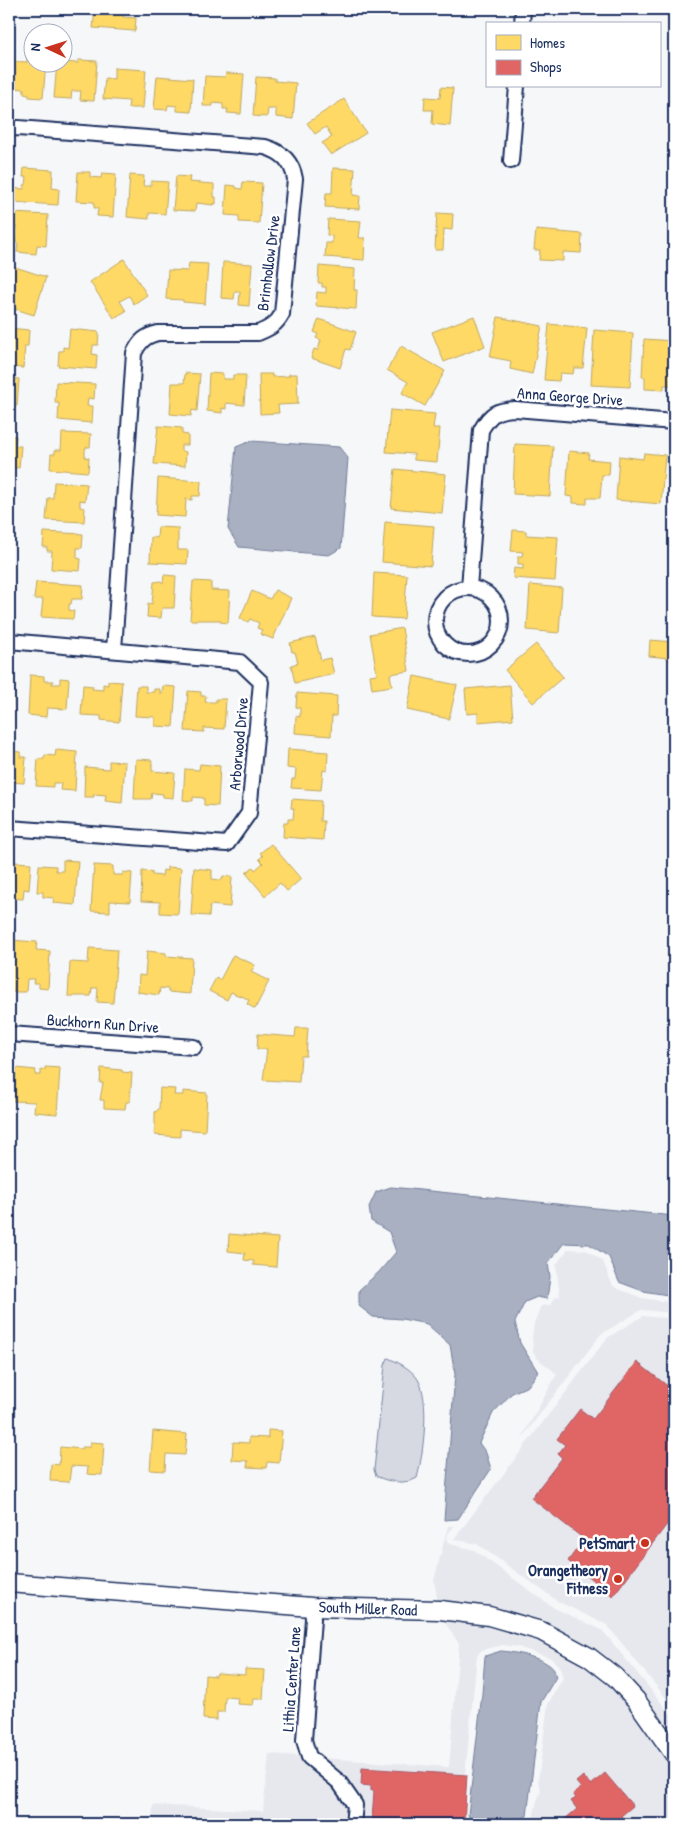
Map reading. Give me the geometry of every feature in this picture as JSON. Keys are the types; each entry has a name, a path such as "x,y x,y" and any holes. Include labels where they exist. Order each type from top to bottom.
{"street":[{"path":"522,22 523,9"},
{"path":"511,161 517,88"},
{"name":"Brimhollow Drive","path":"9,129 18,128 265,147 276,150 284,156 293,168 295,178 282,314 278,322 258,333 158,333 149,335 141,340 134,353 114,650"},
{"name":"Anna George Drive","path":"469,588 481,430 490,415 502,410 515,409 674,422"},
{"path":"469,588 478,590 492,598 497,605 501,622 497,638 492,645 469,655 446,647 441,641 435,625 437,609 446,596 453,591 469,588"},
{"name":"Arborwood Drive","path":"9,641 240,662 261,682 249,813 228,844 9,828"},
{"name":"Buckhorn Run Drive","path":"9,1034 194,1047"},
{"name":"South Miller Road","path":"9,1583 312,1606 440,1610 489,1616 541,1631 589,1657 615,1678 636,1700 674,1754"},
{"name":"Lithia Center Lane","path":"312,1606 313,1619 305,1748 309,1757 339,1782 355,1805 353,1824"}],"shaded area":[{"path":"568,1249 586,1250 603,1261 612,1284 616,1288 642,1298 674,1303 674,1313 641,1310 601,1334 521,1439 557,1374 537,1358 533,1351 532,1338 534,1323 541,1306 550,1305 555,1298 560,1296 556,1265"},
{"path":"643,1316 674,1319 674,1708 607,1625 559,1602 477,1544 454,1539 607,1338"},
{"path":"388,1358 404,1366 417,1378 424,1399 423,1442 417,1478 407,1481 396,1482 381,1478 376,1476 374,1470 385,1365"},
{"path":"448,1526 454,1526 446,1537 450,1544 474,1550 554,1608 602,1630 674,1718 674,1740 594,1651 438,1602 434,1580"},
{"path":"442,1618 488,1624 537,1638 585,1663 609,1683 629,1704 674,1768 674,1824 525,1824 533,1819 541,1790 538,1781 548,1704 563,1678 560,1667 551,1658 518,1647 502,1645 482,1650 477,1655 461,1816 466,1824 362,1824 362,1801 346,1778 322,1758 449,1767 459,1644"},
{"path":"269,1754 300,1756 304,1763 332,1787 346,1807 345,1824 152,1824 153,1805 263,1811"}],"water":[{"path":"251,441 339,447 348,458 341,548 329,555 239,547 228,529 236,447"},
{"path":"391,1187 674,1216 674,1296 643,1291 619,1282 609,1257 589,1244 564,1243 548,1263 550,1277 547,1299 537,1297 525,1302 515,1322 520,1343 538,1372 528,1386 512,1393 493,1413 479,1443 486,1453 491,1469 458,1519 444,1520 455,1374 450,1345 427,1324 402,1319 373,1317 359,1306 359,1290 379,1272 396,1252 389,1232 371,1221 369,1207 376,1192"},
{"path":"501,1651 522,1654 545,1662 554,1670 556,1677 541,1702 527,1816 508,1824 474,1824 468,1815 485,1656"}],"building: Homes":[{"path":"95,9 124,9 123,17 136,18 135,31 93,28"},
{"path":"78,60 97,61 94,101 80,100 81,91 72,91 71,99 54,98 56,72 72,72 72,63 78,63"},
{"path":"9,61 22,62 22,72 45,72 43,98 29,97 29,95 24,94 24,89 14,88 14,91 9,91"},
{"path":"114,68 146,70 143,108 128,108 129,101 103,99 105,78 114,79"},
{"path":"226,73 244,74 241,114 227,113 228,109 223,109 223,104 213,103 213,106 203,106 205,76 225,77"},
{"path":"157,76 193,79 191,112 177,111 177,106 168,105 167,110 154,109"},
{"path":"256,77 275,78 275,81 296,83 293,119 276,117 276,109 268,109 267,117 253,116"},
{"path":"441,87 453,88 450,126 432,124 433,110 424,110 425,97 440,98"},
{"path":"344,99 366,133 331,155 322,143 332,137 326,127 315,134 307,123"},
{"path":"24,168 53,170 52,188 59,189 58,205 11,202 12,188 24,189 24,185 26,185 27,177 23,177"},
{"path":"333,168 355,169 353,195 360,196 359,209 325,207 326,193 332,193"},
{"path":"78,172 90,172 90,177 101,178 102,173 116,174 113,217 97,216 98,208 94,208 94,202 76,201"},
{"path":"130,175 144,176 143,186 151,186 151,181 168,182 165,214 149,213 149,219 127,217"},
{"path":"176,176 190,177 189,182 214,184 216,204 196,203 195,211 173,210"},
{"path":"243,182 262,183 259,223 239,222 239,216 225,215 227,185 242,189"},
{"path":"13,213 48,215 46,246 37,245 36,254 17,252 18,243 15,242 17,227 12,227"},
{"path":"437,213 453,214 452,230 444,229 443,250 435,250"},
{"path":"328,219 361,221 359,238 365,238 364,260 325,257 326,243 332,243 332,236 327,235"},
{"path":"536,230 582,234 581,253 563,252 563,261 539,260 540,250 534,250"},
{"path":"124,259 147,295 134,304 129,296 120,301 126,311 114,318 90,282"},
{"path":"223,262 252,264 249,306 239,305 240,292 235,292 234,299 221,298"},
{"path":"189,263 208,264 205,304 166,299 168,270 188,271"},
{"path":"9,265 46,277 34,315 9,307"},
{"path":"319,266 355,269 354,290 357,290 356,309 316,306 317,292 326,293 326,287 322,287 322,283 318,283"},
{"path":"474,316 485,346 444,362 432,332"},
{"path":"498,317 542,326 532,374 510,369 511,361 490,357"},
{"path":"319,319 356,332 350,350 346,349 340,368 311,358 314,349 318,350 321,340 316,338 318,334 314,332"},
{"path":"549,324 587,328 583,368 574,368 573,374 560,373 559,381 544,380"},
{"path":"9,328 29,330 28,346 25,346 23,368 9,367"},
{"path":"70,329 99,332 98,345 93,345 92,354 97,355 96,369 58,366 59,351 63,351 63,347 68,348"},
{"path":"594,330 633,333 630,387 591,385"},
{"path":"644,339 674,341 674,385 664,385 664,390 645,389 645,377 642,377"},
{"path":"401,346 445,371 425,406 402,393 408,382 387,370"},
{"path":"185,373 200,374 197,411 192,410 191,416 170,414 172,383 184,383"},
{"path":"209,373 223,374 223,379 233,379 233,375 246,375 244,405 226,403 226,409 222,408 222,413 207,411"},
{"path":"259,374 272,374 272,377 297,374 298,404 278,405 279,413 260,414"},
{"path":"9,378 19,379 17,406 10,405 10,417"},
{"path":"56,382 95,384 94,399 88,398 87,406 93,406 92,423 58,420 59,403 55,403"},
{"path":"390,410 435,414 433,428 440,428 437,462 414,460 414,454 386,452"},
{"path":"158,426 182,428 182,434 188,435 188,445 181,445 181,451 186,452 185,466 154,464"},
{"path":"9,428 12,429 11,436 16,436 15,446 21,446 19,468 9,467"},
{"path":"62,433 91,434 90,447 86,447 85,450 85,457 89,458 88,472 50,469 51,454 55,454 55,450 61,450"},
{"path":"515,444 553,446 550,496 513,494"},
{"path":"569,451 589,453 588,459 610,461 609,475 602,475 600,498 587,498 587,504 573,503 573,497 566,496"},
{"path":"644,453 665,455 661,504 616,500 619,456 643,459"},
{"path":"395,469 446,474 442,513 391,508"},
{"path":"158,478 201,481 200,496 192,496 192,500 186,499 185,517 156,515"},
{"path":"54,482 87,484 85,501 80,500 80,507 85,508 84,522 46,520 48,498 53,498"},
{"path":"9,494 15,494 13,516 9,516"},
{"path":"385,522 434,526 431,566 382,562"},
{"path":"158,527 178,528 178,550 188,550 187,564 150,562 151,537 157,538"},
{"path":"513,530 526,531 526,535 558,537 555,581 513,578 514,568 523,569 523,564 518,564 518,556 522,556 523,552 511,551"},
{"path":"9,531 12,531 11,546 9,546"},
{"path":"44,532 83,534 82,548 77,548 77,558 81,559 80,571 51,569 52,551 47,551 47,547 43,547"},
{"path":"374,573 407,575 404,619 372,617"},
{"path":"164,575 176,576 174,608 162,608 161,618 147,617 148,603 152,604 154,582 161,581 163,583"},
{"path":"193,581 211,582 211,590 230,591 228,623 220,622 220,620 190,620"},
{"path":"36,582 83,585 82,599 72,599 71,604 69,604 69,610 74,611 73,619 41,617 43,599 34,599"},
{"path":"530,585 562,588 559,633 527,630"},
{"path":"275,590 291,598 273,639 260,634 262,630 257,628 259,623 250,619 248,622 240,618 252,591 270,599"},
{"path":"402,628 409,671 390,674 392,686 372,689 370,675 377,674 370,634"},
{"path":"315,637 321,660 330,658 334,674 295,683 291,665 298,663 290,643"},
{"path":"650,640 674,642 674,661 669,660 669,658 649,656"},
{"path":"536,644 563,677 533,703 505,670"},
{"path":"30,675 44,676 44,681 53,681 52,684 60,684 60,678 69,679 67,709 47,708 46,717 28,715"},
{"path":"414,676 457,685 449,719 407,710"},
{"path":"9,678 14,678 12,709 9,709"},
{"path":"108,681 122,682 119,722 101,720 101,716 81,715 83,685 93,686 92,689 103,690 103,684 108,685"},
{"path":"510,685 513,719 478,722 478,713 467,714 465,689"},
{"path":"137,686 146,686 146,692 154,692 154,689 160,689 160,693 162,693 163,686 176,687 173,727 155,726 155,717 135,716"},
{"path":"188,691 201,692 201,696 206,696 205,702 216,702 216,699 226,699 224,729 204,728 204,732 185,731"},
{"path":"297,693 337,696 336,716 332,716 331,736 295,733 296,716 300,717 300,708 296,707"},
{"path":"9,746 11,746 10,751 21,752 20,757 26,757 24,783 9,782"},
{"path":"288,749 328,752 327,771 323,770 321,790 291,788 292,779 295,779 296,769 287,768"},
{"path":"56,750 77,752 75,791 60,790 61,783 53,783 53,787 36,786 38,759 44,759 45,755 55,756"},
{"path":"136,759 152,760 152,771 175,773 173,798 163,797 163,794 152,793 151,799 134,799"},
{"path":"109,761 125,762 122,803 105,801 106,795 94,794 94,797 84,797 85,767 109,769"},
{"path":"200,764 220,766 218,806 204,805 204,798 193,797 193,801 183,800 185,769 199,770"},
{"path":"292,799 321,801 320,821 324,821 323,840 283,837 284,823 288,823 288,819 293,819"},
{"path":"271,844 301,879 287,891 280,883 265,896 246,873 253,867 255,870 263,863 259,859 263,856 260,853"},
{"path":"63,860 78,861 75,905 53,903 54,898 43,897 43,892 37,892 39,865 56,866 56,871 63,871"},
{"path":"15,862 31,863 29,890 24,889 23,899 9,898 9,866 14,866"},
{"path":"94,865 113,866 113,875 123,875 123,872 132,873 130,902 110,901 110,912 91,911"},
{"path":"167,867 181,868 178,914 160,913 160,902 141,901 142,871 162,876 163,870 167,871"},
{"path":"194,868 212,870 212,879 222,880 223,876 232,877 230,907 210,905 209,916 191,915"},
{"path":"9,940 37,942 36,950 50,951 48,989 39,988 39,983 33,983 34,979 27,979 26,992 9,992"},
{"path":"89,948 117,950 113,1003 97,1002 98,988 92,988 91,996 68,996 70,962 88,963"},
{"path":"147,951 166,953 166,956 192,958 190,994 168,992 168,989 160,988 159,995 138,992 139,975 145,976"},
{"path":"233,955 255,965 251,972 269,981 255,1009 247,1004 249,1000 242,996 231,992 227,1000 209,991 216,978 220,980"},
{"path":"296,1028 308,1028 306,1056 301,1056 299,1082 263,1080 267,1049 257,1049 258,1034 295,1037"},
{"path":"45,1067 60,1068 57,1114 34,1112 35,1102 13,1101 16,1068 36,1070 35,1075 41,1075 41,1070 45,1070"},
{"path":"101,1068 132,1073 130,1102 126,1102 125,1109 104,1108 104,1100 100,1100 103,1083 100,1083"},
{"path":"160,1088 175,1089 174,1095 183,1095 183,1091 207,1093 205,1131 180,1129 180,1137 155,1135 155,1112 159,1109"},
{"path":"229,1234 278,1238 276,1267 253,1265 254,1261 244,1260 245,1253 228,1251"},
{"path":"268,1430 282,1431 279,1463 267,1462 266,1468 247,1467 248,1461 232,1460 233,1442 249,1443 249,1437 268,1438"},
{"path":"153,1431 187,1434 185,1455 166,1454 165,1471 150,1470"},
{"path":"90,1442 104,1443 102,1475 87,1474 88,1467 71,1466 69,1482 50,1481 51,1464 59,1465 60,1447 82,1449 82,1447 90,1447"},
{"path":"9,1446 12,1446 10,1474 9,1474"},
{"path":"245,1669 265,1670 263,1699 254,1699 253,1705 237,1704 238,1698 225,1697 224,1712 217,1712 217,1720 203,1719 205,1675 216,1676 217,1673 245,1675"}],"building: Shops":[{"path":"637,1362 674,1391 674,1515 613,1596 568,1561 584,1539 531,1498 562,1458 558,1454 565,1445 557,1439 580,1409 593,1419"},
{"path":"362,1768 467,1775 464,1824 410,1824 410,1821 372,1819 374,1791 371,1791 371,1786 361,1785"},
{"path":"605,1773 633,1806 621,1816 627,1824 559,1824 577,1809 571,1801 576,1798 573,1794 581,1788 576,1782 583,1776 591,1785"}],"place":[{"name":"PetSmart","path":"645,1543"},
{"name":"Orangetheory Fitness","path":"618,1579"}]}
